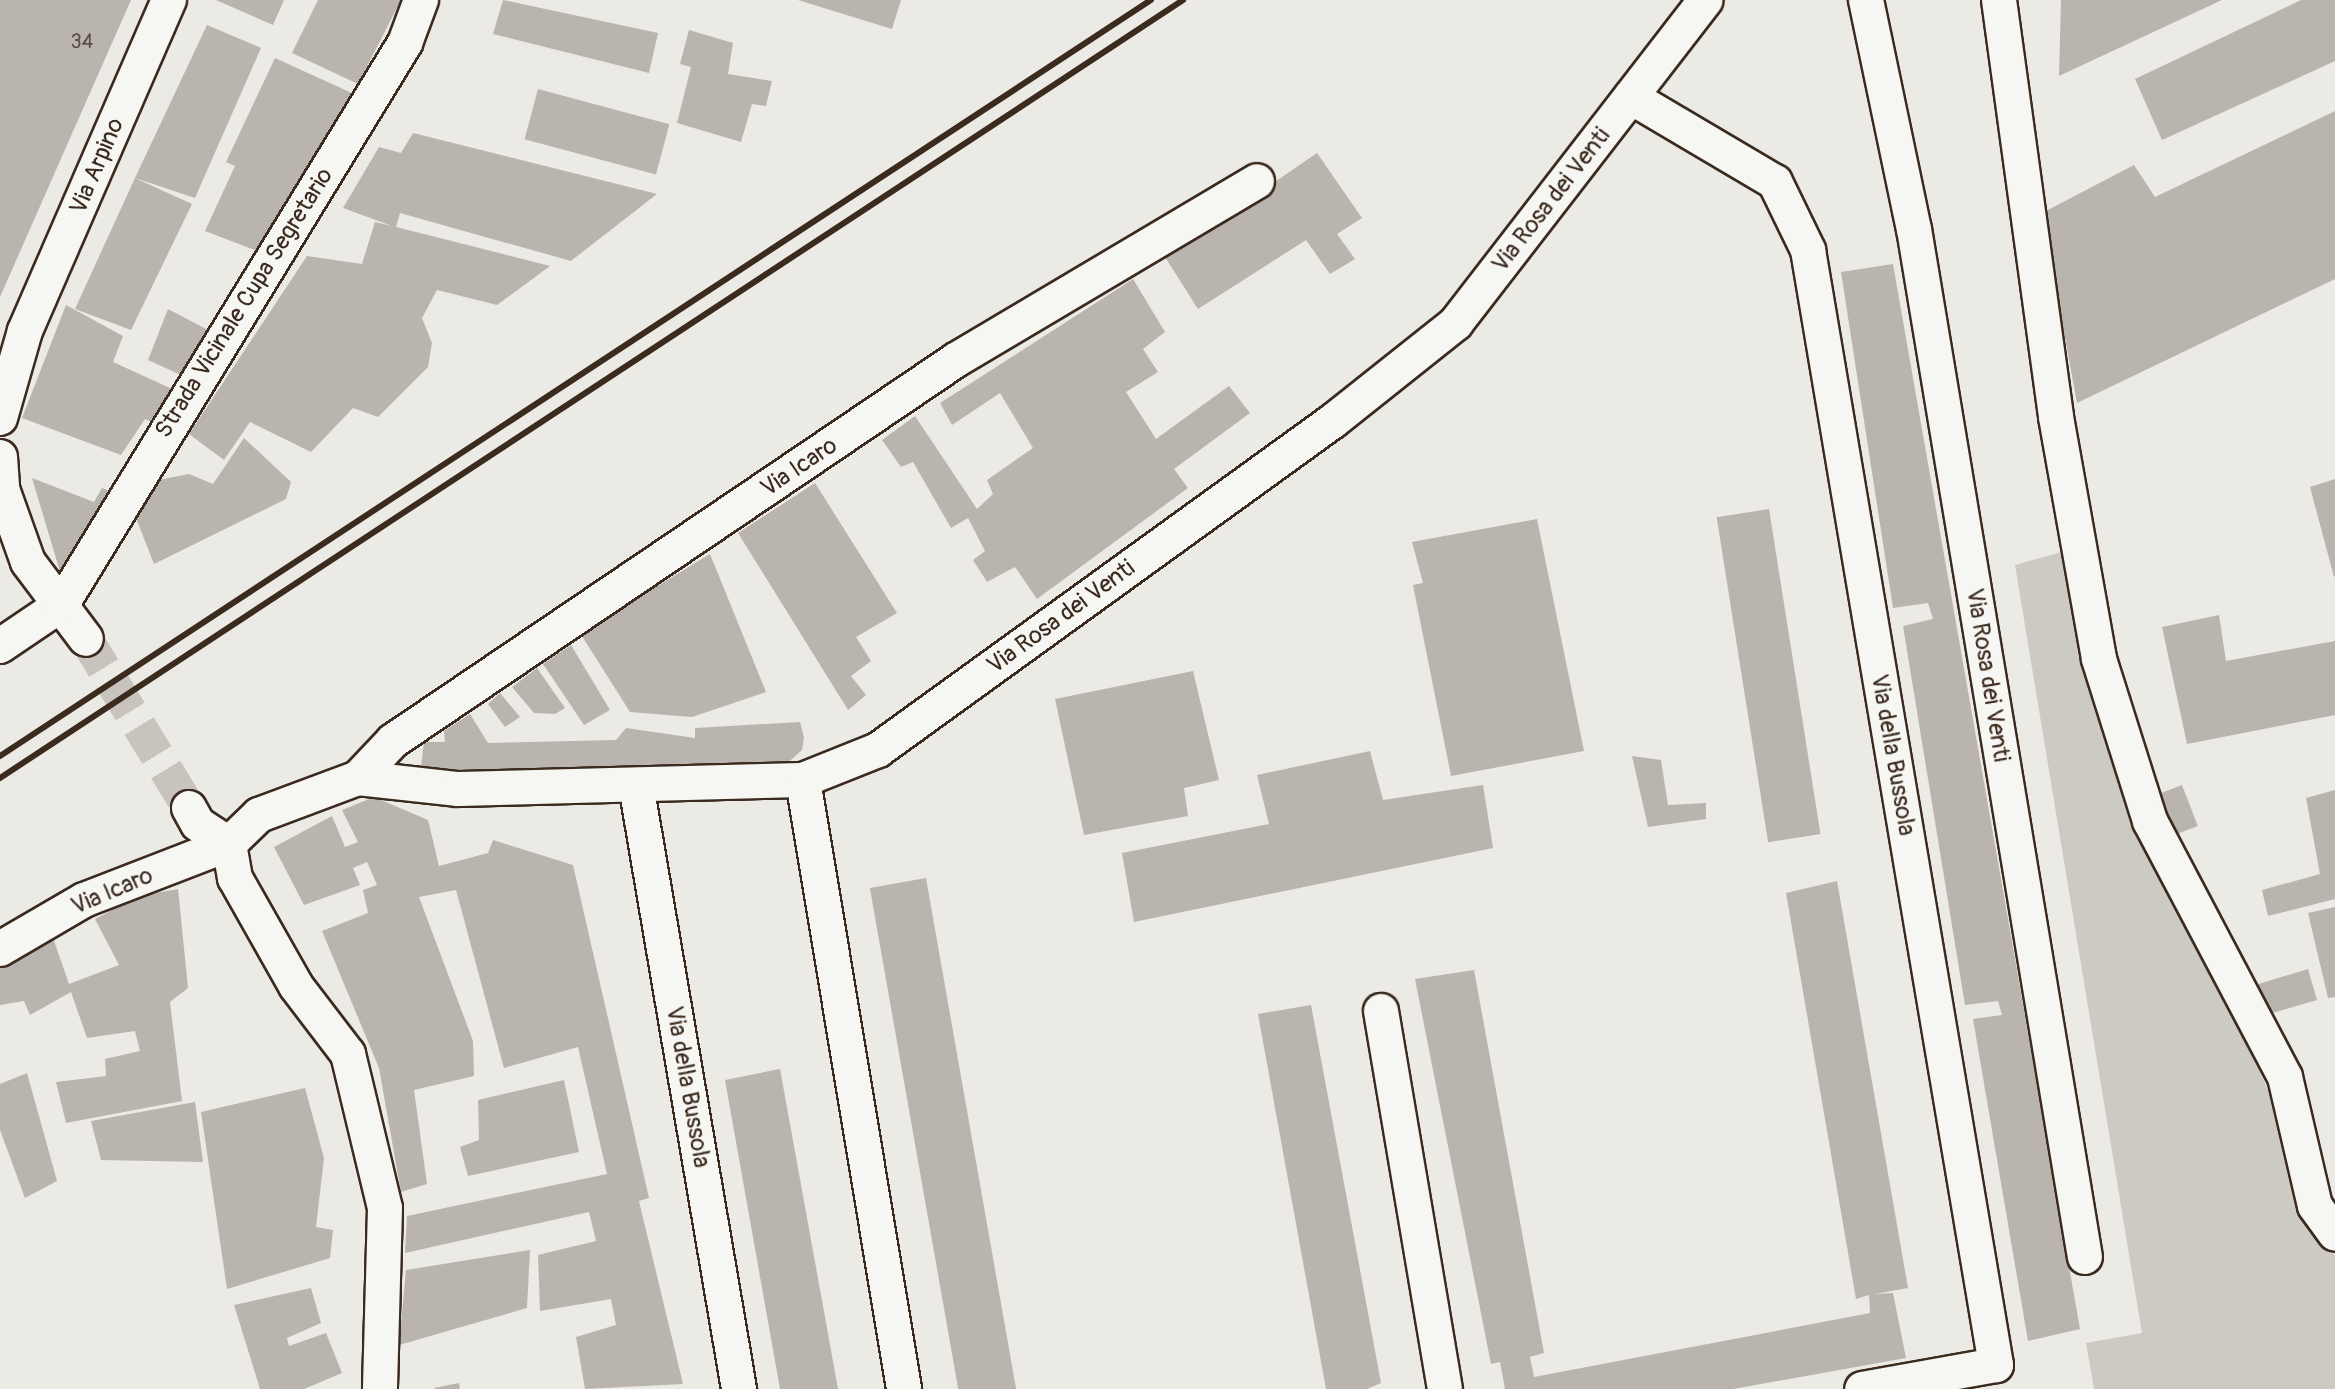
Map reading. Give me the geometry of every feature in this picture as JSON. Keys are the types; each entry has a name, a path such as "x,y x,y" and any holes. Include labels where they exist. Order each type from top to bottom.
{"street":[{"name":"Via Arpino","path":"0,418 13,326 169,0"},
{"name":"Strada Vicinale Cupa Segretario","path":"62,604 377,90 421,0"},
{"name":"Via Rosa dei Venti","path":"229,844 259,815 358,778 458,789 803,780 878,750 1333,421 1456,323 1706,0"},
{"name":"Via Rosa dei Venti","path":"1866,0 1914,229 2085,1257"},
{"path":"1999,0 2056,417 2099,659 2150,821 2285,1077 2315,1206 2335,1234"},
{"name":"Via della Bussola","path":"1631,97 1775,182 1808,250 1996,1365 1862,1389"},
{"name":"Via Icaro","path":"358,778 393,741 956,360 1257,181"},
{"path":"0,457 2,489 28,562 86,639"},
{"path":"0,646 62,604"},
{"path":"803,780 904,1389"},
{"name":"Via della Bussola","path":"636,785 739,1389"},
{"path":"189,808 198,824 229,844 235,878 296,986 348,1054 385,1208 380,1389"},
{"name":"Via Icaro","path":"0,949 84,900 229,844"},
{"path":"1381,1011 1445,1389"}],"shaded area":[{"path":"2066,551 2152,847 2274,1102 2302,1194 2335,1256 2335,1389 2094,1389 2086,1343 2142,1333 2015,565"}],"building":[{"path":"0,0 131,0 0,297"},
{"path":"216,0 284,0 273,25"},
{"path":"318,0 401,0 358,84 292,53"},
{"path":"503,0 658,33 649,73 493,34"},
{"path":"798,0 901,0 892,29"},
{"path":"2061,0 2222,0 2059,76"},
{"path":"2301,0 2335,0 2335,61 2162,140 2135,79"},
{"path":"207,25 261,48 195,198 135,178"},
{"path":"689,30 733,43 728,74 772,81 766,106 752,104 741,142 677,123 691,67 680,64"},
{"path":"275,58 354,94 257,251 205,231 235,166 226,162"},
{"path":"538,89 669,124 656,174 525,139"},
{"path":"2335,111 2335,279 2077,403 2042,213 2134,165 2155,197"},
{"path":"413,133 657,194 571,261 400,213 396,227 550,266 497,305 437,290 422,318 432,343 428,367 378,417 353,408 311,452 250,422 224,460 189,434 307,256 362,264 375,222 392,226 343,208 379,147 401,153"},
{"path":"1317,153 1362,218 1337,234 1355,259 1330,274 1306,240 1198,309 1165,257"},
{"path":"135,178 192,204 131,330 75,309"},
{"path":"1893,264 2080,1329 2028,1341 1973,1019 2002,1015 1998,1001 1965,1005 1903,626 1933,619 1928,603 1893,608 1841,272"},
{"path":"1133,279 1165,332 1143,349 1158,372 1126,392 1156,439 1229,386 1250,413 1174,469 1188,488 1037,599 1015,567 987,582 973,560 985,551 968,518 951,528 913,462 901,467 882,440 915,416 977,509 993,494 987,480 1033,448 1000,393 952,425 940,403"},
{"path":"66,305 123,336 113,362 181,393 159,425 145,419 121,455 22,418"},
{"path":"168,309 208,330 181,375 148,360"},
{"path":"244,438 291,482 286,499 154,564 136,518 153,481 189,474 213,484"},
{"path":"32,478 94,502 102,488 128,498 61,575"},
{"path":"2335,479 2335,576 2334,577 2310,487"},
{"path":"815,483 897,613 856,637 871,661 851,676 866,695 848,710 738,533"},
{"path":"1769,509 1820,834 1768,842 1717,517"},
{"path":"1537,519 1584,751 1451,776 1413,585 1423,583 1412,542"},
{"path":"710,554 766,692 692,717 630,712 580,633"},
{"path":"2219,615 2226,661 2335,641 2335,715 2187,744 2162,627"},
{"path":"571,645 610,710 584,725 543,664"},
{"path":"537,668 565,708 555,714 534,713 512,687"},
{"path":"1193,671 1219,780 1184,788 1188,816 1084,835 1055,699"},
{"path":"500,693 520,717 505,727 488,704"},
{"path":"470,714 488,743 616,740 626,728 695,738 695,728 800,722 804,737 802,750 784,766 420,775 424,742 445,742 444,731"},
{"path":"1370,751 1383,800 1483,785 1493,848 1134,922 1122,853 1269,824 1257,775"},
{"path":"1632,756 1661,760 1668,805 1706,803 1706,819 1648,827"},
{"path":"2182,785 2198,826 2170,837 2154,796"},
{"path":"2335,790 2335,899 2268,916 2262,890 2320,874 2306,798"},
{"path":"374,797 428,820 439,866 488,853 493,840 573,865 649,1198 639,1201 683,1384 585,1389 576,1337 616,1325 611,1299 540,1311 538,1255 596,1241 589,1212 405,1253 407,1216 607,1174 578,1047 504,1068 456,890 419,897 473,1041 474,1076 414,1090 427,1184 401,1192 379,1068 322,931 368,913 363,890 377,885 367,862 353,868 360,885 304,905 274,847 332,816 345,847 358,842 342,810"},
{"path":"926,878 1016,1389 958,1389 870,888"},
{"path":"1837,881 1908,1288 1875,1294 1893,1293 1906,1358 1733,1389 1505,1389 1500,1362 1491,1364 1415,979 1474,970 1544,1353 1530,1357 1534,1377 1870,1313 1869,1295 1856,1299 1786,893"},
{"path":"178,889 188,988 170,1002 182,1101 66,1123 56,1082 106,1076 105,1059 140,1051 135,1031 87,1038 71,992 30,1015 24,1001 0,1005 0,967 52,935 69,984 119,965 95,919 139,896"},
{"path":"2335,907 2335,997 2328,998 2308,913"},
{"path":"2308,969 2317,1000 2269,1014 2252,986"},
{"path":"1311,1005 1381,1383 1367,1389 1326,1389 1258,1014"},
{"path":"780,1069 838,1389 780,1389 725,1080"},
{"path":"27,1073 57,1181 25,1198 0,1130 0,1084"},
{"path":"564,1080 579,1152 468,1176 460,1147 479,1140 478,1100"},
{"path":"305,1088 324,1158 316,1227 333,1230 330,1258 227,1289 201,1112"},
{"path":"195,1102 203,1162 101,1160 91,1121"},
{"path":"530,1250 527,1308 399,1345 406,1270"},
{"path":"311,1288 321,1323 287,1338 289,1346 326,1333 342,1373 304,1389 260,1389 234,1305"},
{"path":"459,1383 460,1389 434,1388"}],"tunnel":[{"path":"86,639 189,808"}],"railway":[{"path":"0,756 1151,0"},
{"path":"0,778 1183,0"}]}
